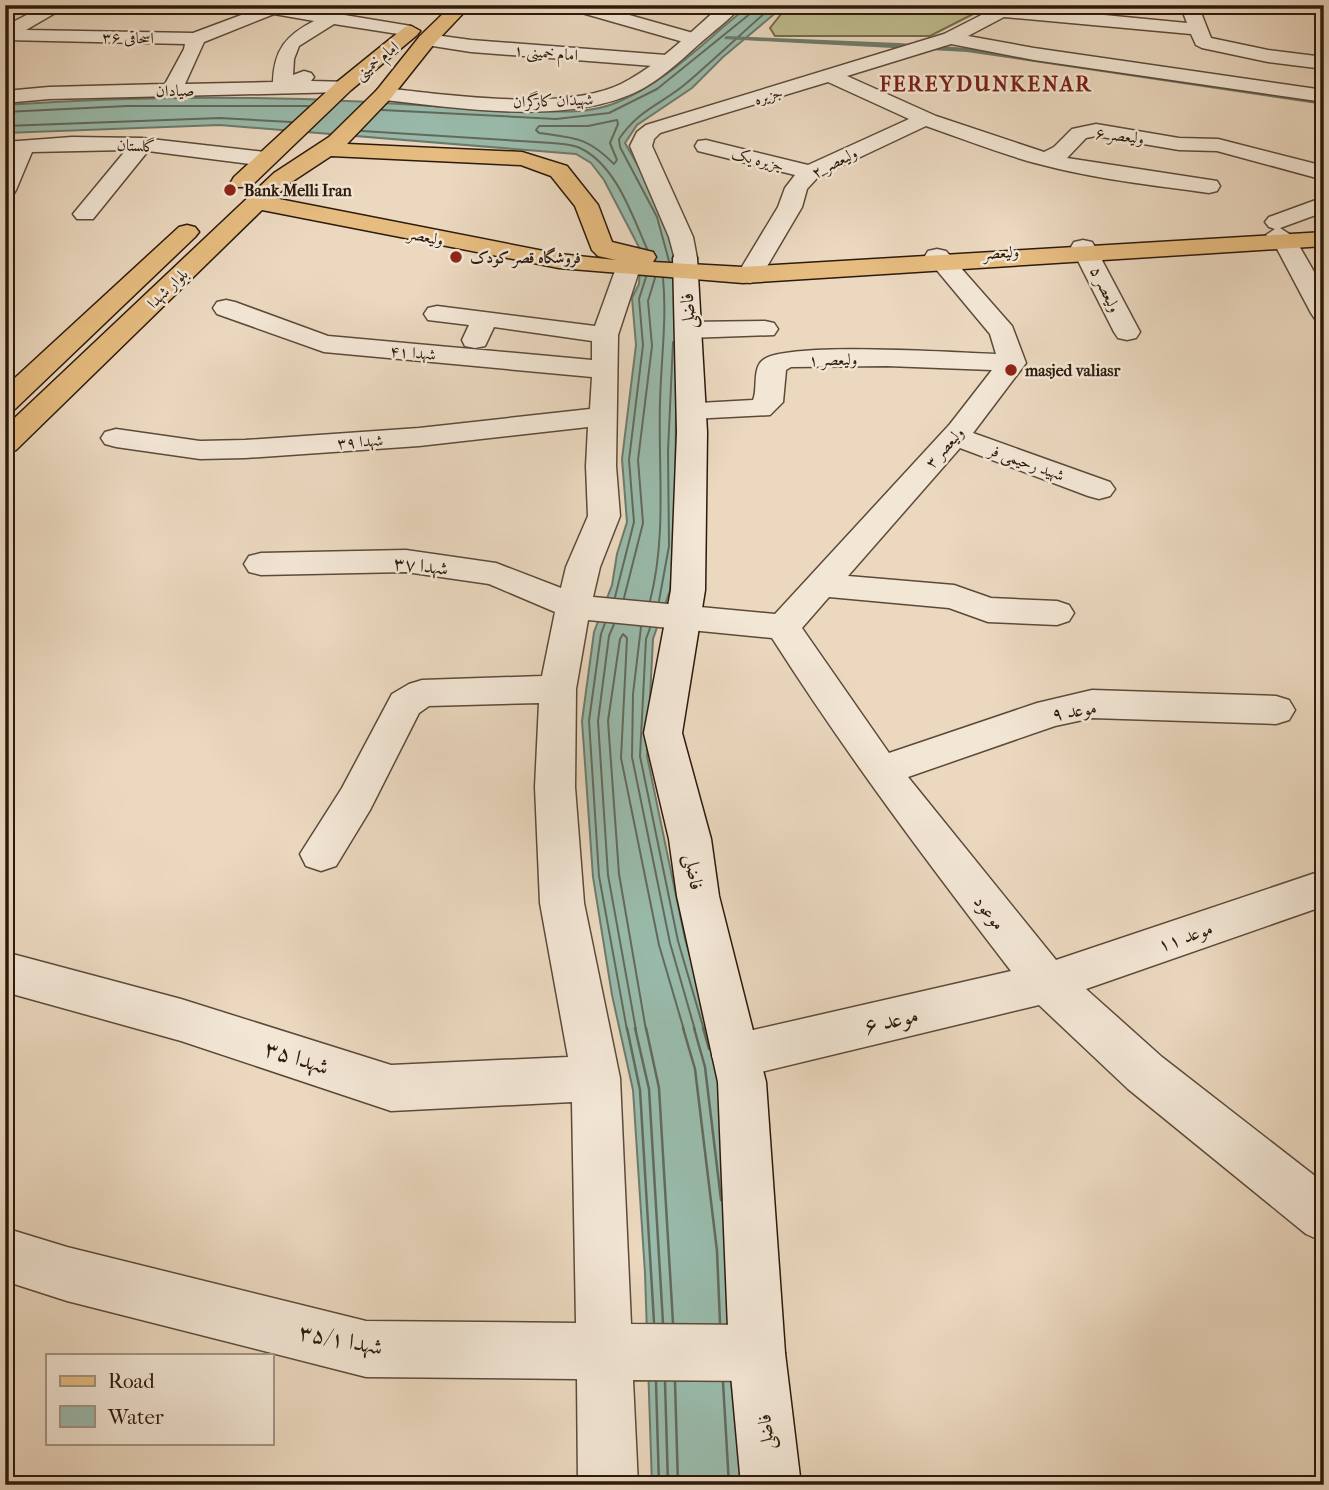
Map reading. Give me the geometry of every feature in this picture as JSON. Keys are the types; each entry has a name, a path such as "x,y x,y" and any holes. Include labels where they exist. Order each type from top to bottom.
{"main road":[{"name":"امام خمینی","path":"330,145 384,94 439,5"},
{"name":"امام خمینی","path":"273,152 366,68 419,36 462,5"},
{"path":"330,145 522,159 558,171 586,205 601,245 634,265"},
{"name":"بلوار شهدا","path":"5,444 282,178 330,145"},
{"path":"225,197 273,152"},
{"name":"ولیعصر","path":"257,202 544,258 752,270 1086,251 1280,233 1324,232"},
{"name":"بلوار شهدا","path":"15,394 205,216"},
{"path":"544,258 579,242 592,221"},
{"name":"ولیعصر","path":"1280,233 1324,239"},
{"path":"15,394 61,390"}],"street":[{"path":"5,34 60,5"},
{"name":"امام خمینی ۱","path":"250,5 332,18 471,46 666,61"},
{"path":"574,5 694,40"},
{"name":"شهیدان کارگران","path":"384,94 488,102 567,103 602,98 628,88 694,40 733,5"},
{"path":"1189,5 1203,41 1209,44 1268,56 1324,63"},
{"path":"1009,8 1198,29"},
{"name":"جزیره","path":"683,265 681,237 641,146 644,136 653,129 932,44 1009,8"},
{"path":"172,90 193,49 195,39 271,9"},
{"path":"332,18 307,31 286,47 282,58 283,88 315,73 366,68"},
{"name":"اسحاقی ۳۶","path":"5,34 195,39"},
{"path":"932,44 1048,56 1324,96"},
{"path":"831,76 929,120 1000,146 1089,169 1209,186"},
{"name":"صیادان","path":"5,97 344,86"},
{"name":"ولیعصر ۲","path":"752,270 790,207 796,188 810,172 914,124 929,120"},
{"name":"ولیعصر ۶","path":"1045,159 1062,152 1079,132 1096,130 1179,144 1233,147 1324,173"},
{"name":"گلستان","path":"15,147 72,143 142,144 273,152"},
{"path":"85,214 142,144"},
{"name":"جزیره یک","path":"706,146 810,172"},
{"path":"5,190 15,147"},
{"path":"1324,204 1280,233 1324,313"},
{"name":"ولیعصر ۵","path":"1086,251 1127,332"},
{"path":"939,260 965,286 1003,332 1012,363"},
{"path":"608,1485 596,1078 562,903 555,787 558,689 583,567 604,516 605,352 634,265"},
{"name":"فاضلی","path":"683,265 691,410 688,590 663,733 690,839 698,896 742,1082 757,1353 771,1485"},
{"name":"شهدا ۴۱","path":"226,308 324,344 508,361 605,352"},
{"path":"437,314 528,324 605,352"},
{"path":"466,357 485,318"},
{"path":"508,361 528,324"},
{"path":"688,330 765,329"},
{"name":"ولیعصر ۱","path":"691,410 760,409 766,406 769,402 772,366 786,359 887,358 1012,363"},
{"name":"ولیعصر ۳","path":"783,627 954,436 1012,363"},
{"name":"شهدا ۳۹","path":"116,438 200,450 245,449 419,437 604,416"},
{"name":"شهید رحیمی فر","path":"954,436 1099,489"},
{"name":"شهدا ۳۷","path":"261,564 406,561 496,575 574,607 683,617"},
{"path":"821,584 954,597 988,610 1057,613"},
{"path":"683,617 783,627"},
{"name":"موعود","path":"783,627 843,719 881,771 1047,983 1145,1073 1324,1216"},
{"path":"321,854 356,799 405,704 422,693 558,689"},
{"name":"موعد ۹","path":"881,771 1050,713 1092,704 1276,710"},
{"name":"موعد ۱۱","path":"1047,983 1324,888"},
{"name":"شهدا ۳۵","path":"5,972 181,1020 391,1088 596,1078"},
{"name":"موعد ۶","path":"736,1056 1047,983"},
{"name":"شهدا ۳۵/۱","path":"5,1254 67,1275 366,1349 757,1353"}],"shaded area":[{"path":"797,5 991,5 930,36 775,36 770,28 782,13"}],"water":[{"path":"750,5 785,5 723,57 692,88 637,125 625,143 652,190 675,248 680,348 676,401 675,536 670,590 653,639 647,756 685,939 721,1064 755,1485 652,1485 645,1273 633,1090 612,995 593,877 582,721 594,632 612,585 617,554 627,522 622,459 636,345 632,298 639,284 641,251 604,180 591,163 576,154 220,125 5,133 5,105 116,99 228,98 580,111 618,102 654,83"}],"waterway":[{"path":"726,38 967,50 1324,103"}],"place":[{"name":"Bank Melli Iran","path":"230,190"},
{"name":"فروشگاه قصر کودک","path":"456,257"},
{"name":"masjed valiasr","path":"1011,370"}],"district":[{"name":"FEREYDUNKENAR","path":"986,84"}]}
